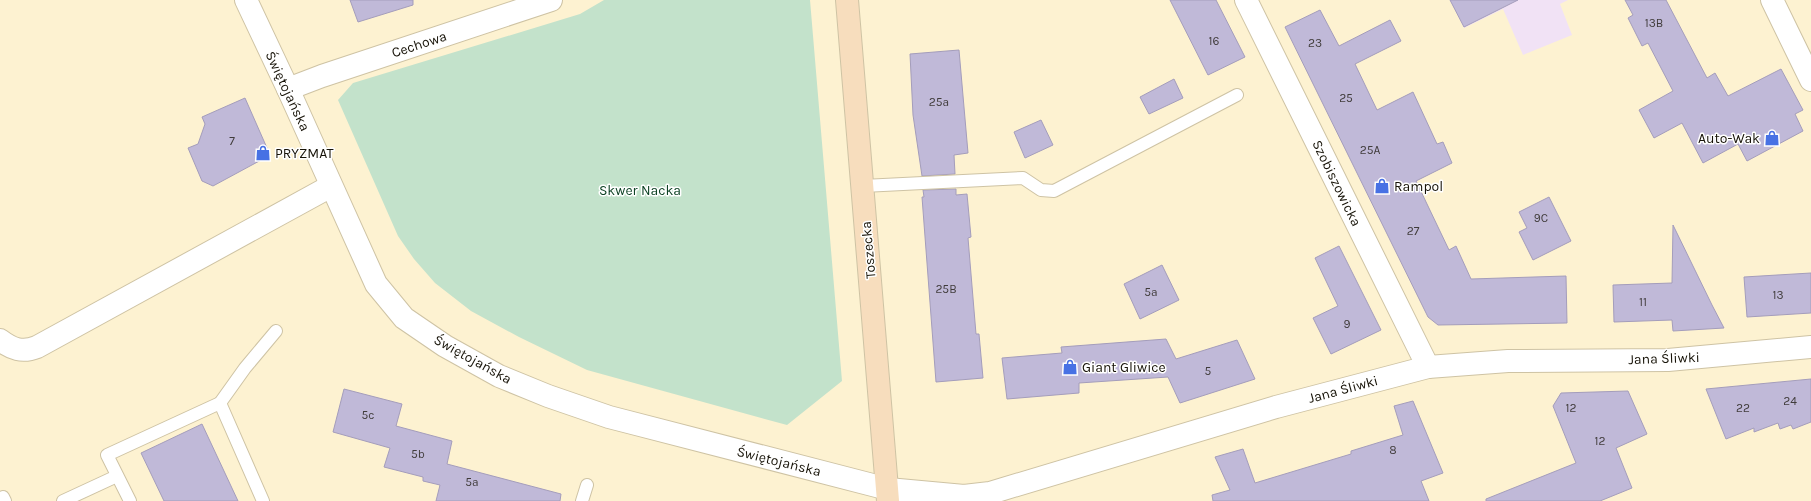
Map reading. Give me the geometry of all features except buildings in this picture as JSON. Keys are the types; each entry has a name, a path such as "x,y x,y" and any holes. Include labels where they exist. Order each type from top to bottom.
{"main road":[{"name":"Toszecka","path":"847,0 888,495"}],"street":[{"name":"Świętojańska","path":"246,0 376,284 404,318 459,354 499,376 548,396 609,417 888,495"},
{"name":"Cechowa","path":"288,89 322,76 551,0"},
{"name":"Szobiszowicka","path":"1246,0 1428,367"},
{"path":"1772,0 1811,80"},
{"path":"0,340 16,350 27,351 37,347 331,186"},
{"name":"Jana Śliwki","path":"888,495 991,497 1276,407 1428,367 1508,361 1668,360 1811,348"}],"lane":[{"path":"863,186 1023,178 1041,190 1054,191 1237,95"},
{"path":"130,501 106,455 220,403 245,368 276,331"},
{"path":"220,403 263,501"},
{"path":"63,501 117,476"},
{"path":"582,501 587,485"}],"shaded area":[{"path":"1450,0 1568,0 1560,4 1572,35 1523,55 1503,9 1464,28"}],"green space":[{"name":"Skwer Nacka","path":"604,0 810,0 842,381 787,425 587,370 519,337 471,311 435,283 414,259 398,236 338,100 353,83 580,14"}],"place":[{"name":"Auto-Wak","path":"1772,138"},
{"name":"PRYZMAT","path":"263,153"},
{"name":"Rampol","path":"1382,186"},
{"name":"Giant Gliwice","path":"1070,367"}]}
